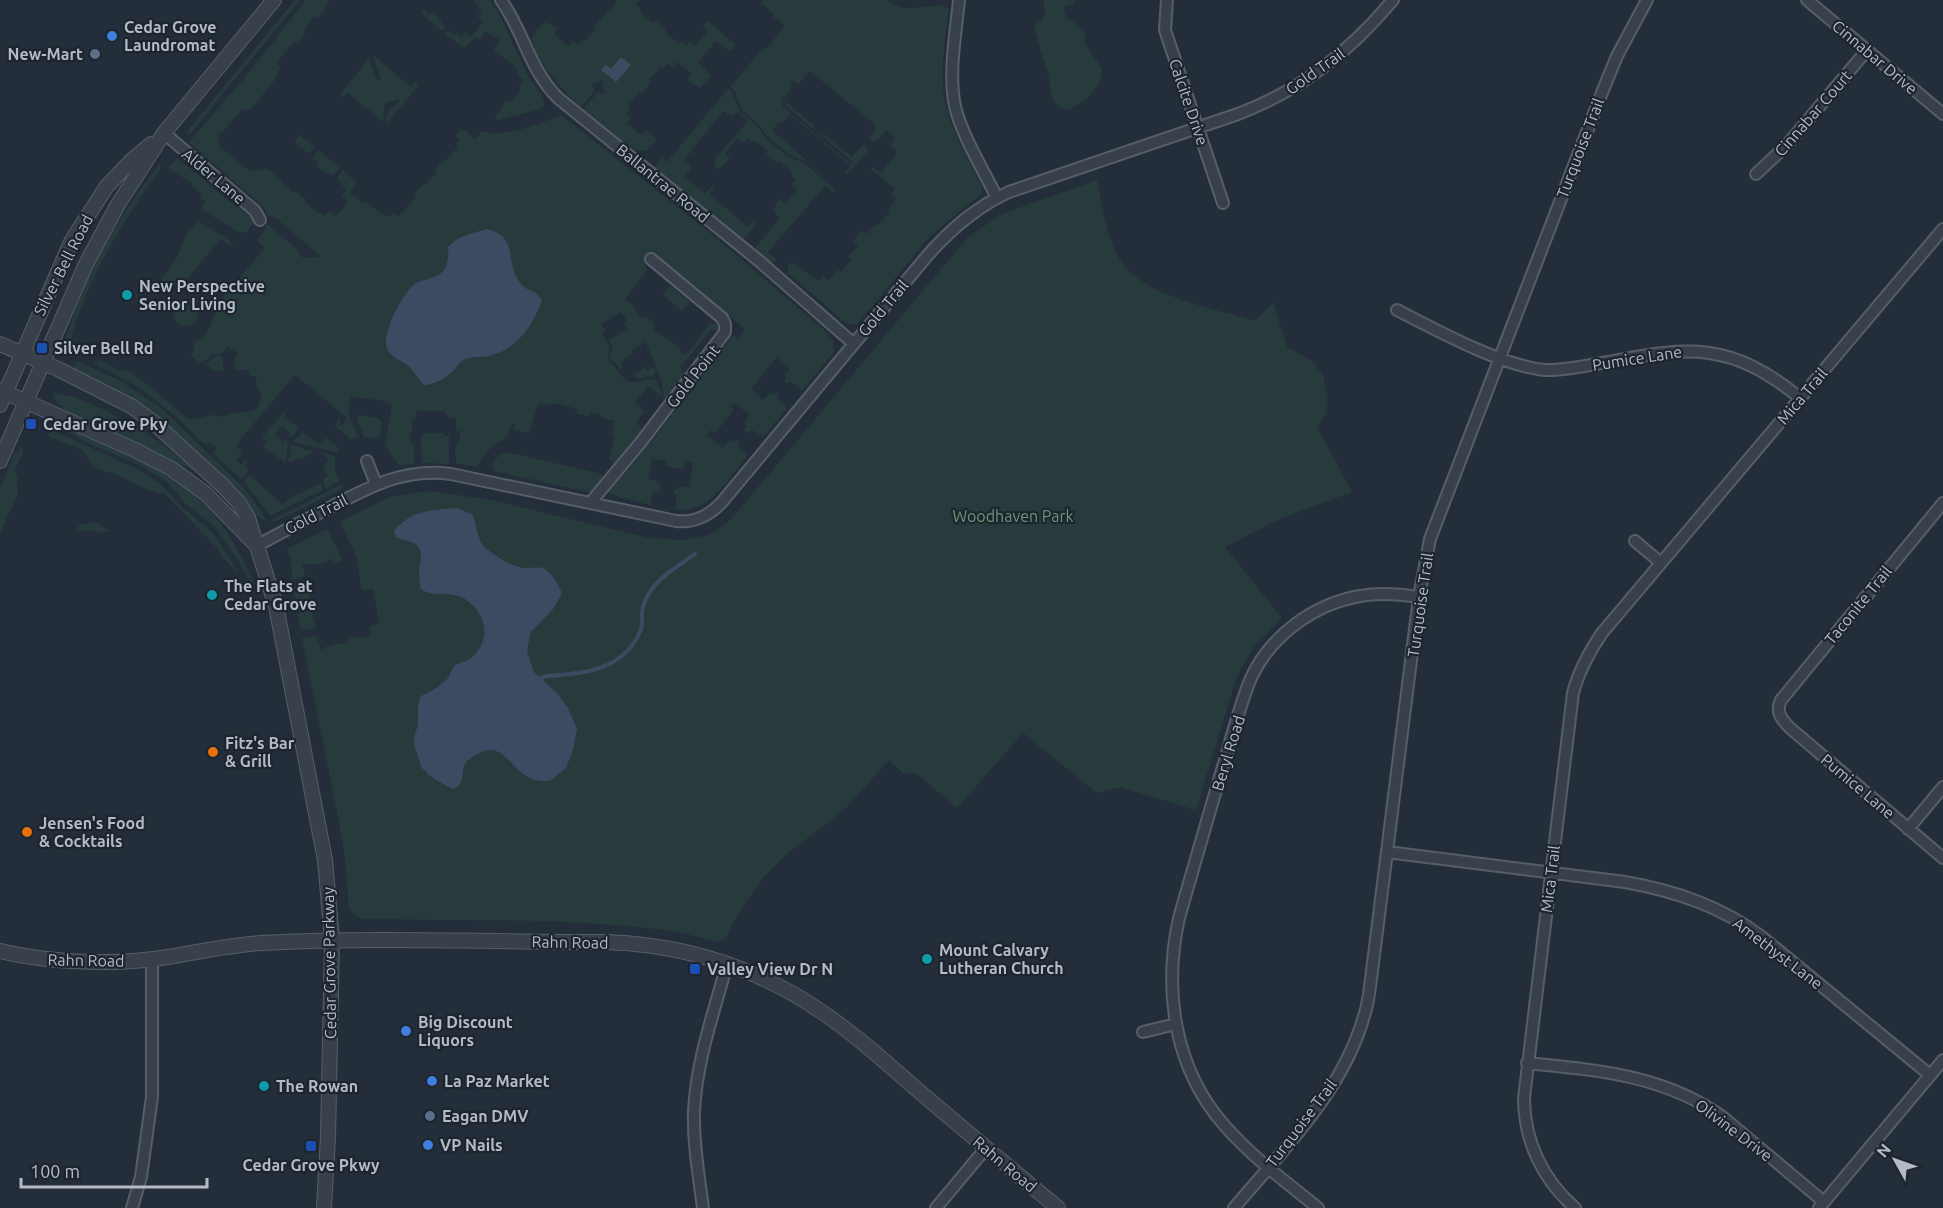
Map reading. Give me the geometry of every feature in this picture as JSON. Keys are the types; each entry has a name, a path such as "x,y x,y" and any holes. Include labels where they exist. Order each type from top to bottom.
{"street":[{"name":"Silver Bell Road","path":"164,133 117,174 97,200 72,240 2,395 26,401 95,246 117,206 164,133 274,0"},
{"name":"Ballantrae Road","path":"501,0 535,68 558,98 758,260 854,344"},
{"path":"959,0 953,84 955,105 960,122 997,198"},
{"name":"Calcite Drive","path":"1167,0 1165,30 1223,203"},
{"name":"Gold Trail","path":"256,546 376,484 407,474 440,472 682,521 691,521 709,513 722,502 945,235 961,220 997,198 1264,104 1315,75 1357,40 1394,0"},
{"name":"Turquoise Trail","path":"1234,1208 1324,1096 1359,1031 1366,1010 1372,971 1426,555 1499,358 1610,73 1628,33 1647,0"},
{"name":"Cinnabar Drive","path":"1807,0 1943,114"},
{"name":"Cinnabar Court","path":"1756,174 1787,145 1867,50"},
{"name":"Alder Lane","path":"164,133 255,211 260,220"},
{"name":"Mica Trail","path":"1575,1208 1550,1180 1538,1160 1531,1142 1524,1108 1527,1063 1573,693 1579,674 1588,653 1602,633 1943,229"},
{"name":"Gold Point","path":"591,502 641,442 725,332 722,318 651,259"},
{"name":"Pumice Lane","path":"1397,310 1499,358 1528,367 1549,370 1671,351 1701,351 1733,357 1751,364 1775,378 1800,398"},
{"path":"0,344 44,363"},
{"name":"Cedar Grove Parkway","path":"44,363 108,392 131,406 153,422 222,485 239,503 248,518 268,576 317,810 326,870 332,940 328,1137 324,1208"},
{"path":"0,461 26,401"},
{"name":"Cedar Grove Parkway","path":"26,401 146,455 180,474 206,494 256,546"},
{"path":"368,461 376,484"},
{"name":"Taconite Trail","path":"1778,710 1786,694 1943,503"},
{"path":"1635,541 1661,563"},
{"name":"Beryl Road","path":"1318,1208 1238,1140 1212,1109 1192,1075 1180,1040 1172,1000 1171,975 1179,918 1250,681 1259,664 1287,631 1310,614 1327,606 1367,595 1398,594 1419,597"},
{"name":"Pumice Lane","path":"1778,710 1790,728 1943,858"},
{"path":"1908,829 1943,787"},
{"name":"Amethyst Lane","path":"1387,852 1659,888 1701,902 1728,914 1773,945 1930,1075"},
{"name":"Rahn Road","path":"0,951 50,960 152,959 234,945 332,940 622,943 675,950 728,964 787,990 823,1012 1058,1208"},
{"path":"132,1208 141,1177 152,1097 152,959"},
{"path":"703,1208 694,1129 695,1102 701,1064 728,964"},
{"path":"1143,1032 1176,1024"},
{"path":"1822,1205 1943,1060"},
{"name":"Olivine Drive","path":"1527,1063 1616,1073 1651,1081 1676,1090 1716,1112 1822,1205"},
{"path":"936,1208 986,1148"}],"green space":[{"path":"295,0 300,0 190,134 187,134 190,128"},
{"path":"306,0 329,0 325,6 327,7 318,18 315,16 297,43 294,41 278,61 280,68 274,81 251,109 242,110 222,132 217,134 220,149 245,168 253,171 268,169 293,192 295,191 306,200 304,202 325,216 329,211 336,216 348,203 342,196 346,190 337,178 343,170 357,183 350,193 362,203 365,202 387,217 394,213 399,216 416,197 414,194 437,172 435,169 458,147 456,145 460,140 456,136 460,130 465,130 475,139 482,131 510,132 561,115 708,231 822,328 833,340 834,352 802,390 790,381 787,384 784,382 787,378 784,375 790,368 777,357 751,389 763,400 776,391 779,394 777,399 787,408 763,437 752,430 748,433 744,430 747,426 744,423 750,415 734,403 730,407 734,410 715,433 711,430 707,435 723,448 730,440 733,443 736,439 740,443 738,446 748,455 708,501 688,510 675,510 677,495 673,493 674,489 678,489 679,486 689,487 693,463 685,462 683,470 666,466 667,461 652,458 648,479 657,481 657,485 661,486 660,492 653,491 650,505 609,494 733,335 738,338 745,329 654,254 645,264 647,270 625,299 636,308 634,310 643,319 646,317 654,323 653,329 681,349 682,354 688,353 710,323 716,323 720,329 718,331 712,329 680,367 685,374 665,399 657,369 645,342 632,350 634,353 620,362 623,368 620,370 618,365 609,359 612,348 610,340 627,329 624,323 627,321 621,312 602,324 606,330 602,333 610,348 607,359 629,382 655,379 662,393 661,396 648,386 635,402 645,411 636,422 641,428 640,435 614,463 609,459 615,436 612,435 615,421 590,412 589,416 578,414 577,409 559,404 538,403 529,433 514,430 516,424 512,423 507,438 492,446 476,467 456,463 455,446 460,441 460,431 456,431 456,418 449,418 445,411 417,411 416,419 412,419 412,433 409,434 410,442 414,444 414,464 400,465 385,444 392,405 386,401 351,397 348,412 358,437 351,440 335,426 340,418 342,426 347,418 295,375 239,441 237,447 242,453 236,461 241,465 245,460 248,462 244,466 248,472 241,479 213,453 216,448 210,442 205,445 154,399 127,381 94,364 99,360 120,371 127,370 189,420 211,415 224,417 254,411 258,407 261,391 257,389 256,376 250,376 249,370 235,370 234,360 238,354 228,346 222,353 198,362 191,356 194,342 208,330 220,306 218,303 265,248 257,240 267,224 296,248 303,258 321,257 277,219 268,215 262,206 189,142 247,75"},
{"path":"473,0 490,0 496,9 524,67 543,98 544,105 540,109 499,120 494,119 506,101 511,102 520,91 519,87 524,80 518,75 518,69 495,51 494,48 500,41 499,38 493,37 486,31 479,40 475,37 464,48 445,34 448,30 462,37 465,32 471,37 483,22 478,17 482,12"},
{"path":"616,0 639,0 636,4 641,9 640,12 653,23 656,21 679,44 681,42 686,46 690,42 695,46 708,31 703,27 708,21 736,45 730,51 716,41 698,62 711,75 700,88 687,80 692,74 677,62 672,67 667,64 661,67 649,80 651,82 642,93 640,92 628,105 630,108 626,113 631,117 627,123 641,135 646,130 656,138 648,149 643,151 629,146 583,109 598,92 602,95 606,91 600,80 591,86 595,90 581,107 545,67 532,41 535,32 546,22 558,29 554,34 568,46 573,41 578,45 583,40 585,41 596,28 594,26 616,3"},
{"path":"763,0 886,0 904,8 942,6 949,8 943,68 945,100 952,126 982,187 982,193 929,237 857,325 847,324 788,273 788,267 790,263 793,263 819,281 823,276 829,281 852,259 849,256 858,246 853,241 862,230 867,234 876,224 878,226 896,199 891,195 895,189 871,169 873,167 881,173 898,152 890,145 895,138 886,130 878,140 872,141 869,138 877,128 872,122 810,71 799,84 793,80 790,84 793,86 782,99 783,107 851,164 853,162 785,105 785,101 817,131 852,157 864,144 867,147 867,152 847,175 845,172 850,165 790,114 772,130 838,188 807,162 789,154 767,136 759,125 741,109 735,91 730,87 785,26 775,17 770,21 774,14 761,3"},
{"path":"1043,0 1076,0 1073,4 1063,8 1066,17 1085,31 1085,44 1102,69 1098,84 1091,94 1067,111 1052,98 1049,78 1035,31 1035,24 1041,21 1045,14"},
{"path":"424,9 429,14 432,12 442,21 445,27 442,31 421,13"},
{"path":"373,55 411,87 416,82 419,85 386,124 388,110 395,107 400,99 385,103 383,122 347,92 343,97 340,94 369,59 377,80 381,81"},
{"path":"728,89 732,92 739,111 758,127 767,140 788,157 804,163 836,190 834,192 825,186 768,252 776,259 773,263 756,252 756,247 780,218 773,211 779,199 785,204 797,189 792,184 796,179 791,175 792,172 779,161 777,163 766,154 768,151 754,140 752,142 747,138 743,143 737,138 725,153 730,158 720,169 715,167 715,159 748,121 738,112 731,116 724,111 691,150 698,158 690,152 684,159 692,167 684,176 705,194 713,185 709,194 748,227 753,221 757,222 745,238 738,237 658,172 655,167 661,157 667,162"},
{"path":"299,135 315,147 309,154 295,142"},
{"path":"319,150 340,168 333,176 316,165 318,162 312,158"},
{"path":"177,158 252,219 252,225 246,232 240,233 201,209 205,201 200,198 202,194 192,187 193,184 168,168"},
{"path":"160,164 161,168 120,229 94,278 75,324 71,345 64,344 81,296 103,250 129,206"},
{"name":"Woodhaven Park","path":"1097,180 1112,244 1122,263 1133,275 1148,285 1183,300 1255,321 1273,302 1287,347 1312,361 1323,375 1328,401 1326,414 1317,427 1352,492 1282,518 1225,547 1282,618 1254,647 1237,676 1196,810 1120,787 1097,793 1023,733 957,808 916,773 904,774 889,760 844,810 788,853 762,879 733,922 726,939 718,942 674,931 555,921 363,919 349,909 345,857 338,816 302,638 316,636 321,650 334,644 347,644 348,639 371,636 369,626 379,623 373,589 362,590 356,556 340,522 389,497 430,491 491,500 649,538 682,540 709,535 727,523 738,511 968,237 1002,214"},
{"path":"200,222 228,239 233,245 230,246 221,239 184,282 161,292 158,291 161,280 176,260 186,235"},
{"path":"670,286 690,302 682,311 663,295"},
{"path":"186,302 191,303 197,309 197,319 191,325 186,326 181,325 175,319 174,314 175,309 181,303"},
{"path":"218,355 222,357 224,371 213,371 206,364"},
{"path":"77,361 119,380 161,408 242,486 267,522 254,515 156,415 124,393 73,368"},
{"path":"645,367 648,370 654,367 655,375 639,379 633,375"},
{"path":"55,393 74,397 103,409 157,440 195,471 84,421 67,411 53,398"},
{"path":"289,407 284,416 299,428 291,438 288,436 290,433 282,426 275,434 283,442 285,439 288,442 286,463 263,447 267,442 262,437"},
{"path":"359,415 378,418 382,422 379,439 364,437 357,419"},
{"path":"65,427 140,460 184,487 204,504 222,525 245,563 254,587 215,527 185,503 166,481 140,465 88,443 64,430"},
{"path":"51,430 133,467 160,483 182,507 213,533 240,574 166,495 94,468 83,450 48,436"},
{"path":"301,433 318,444 326,438 339,448 337,452 296,443 294,441"},
{"path":"424,433 443,433 444,436 449,436 449,464 422,463 421,437"},
{"path":"292,444 315,451 302,459 301,457 288,463"},
{"path":"21,445 23,452 14,471 17,476 18,495 0,536 0,488 15,452 18,453"},
{"path":"506,452 598,473 603,479 588,492 494,471 492,467 496,459"},
{"path":"324,453 335,456 335,471 339,481 326,489 323,479 328,476 323,466 328,461"},
{"path":"250,475 282,504 289,498 320,484 323,490 270,516 244,481"},
{"path":"342,484 343,487 340,490 274,522 272,520"},
{"path":"94,522 109,532 74,531 80,525"},
{"path":"327,529 343,561 335,563 330,558 326,563 312,565 304,563 302,566 305,570 304,576 292,580 291,560 287,549"},
{"path":"308,584 309,603 297,606 293,587"},
{"path":"311,610 316,628 301,631 298,613"}],"water":[{"path":"621,57 631,65 616,82 601,70 605,65 611,69"},
{"path":"487,229 504,238 521,284 542,301 528,328 508,348 489,356 465,359 443,379 424,385 409,366 389,352 386,344 389,326 410,289 418,282 435,277 443,271 448,261 448,247 452,243"},
{"path":"456,508 472,514 483,545 491,552 518,567 544,569 553,577 562,593 553,609 530,633 527,652 534,672 557,693 568,708 577,729 573,750 566,768 550,781 526,776 504,755 487,750 468,760 458,787 452,789 430,776 422,768 414,744 418,726 418,704 421,696 442,684 454,666 469,659 478,651 484,636 484,627 478,612 465,599 421,589 420,550 414,543 396,537 394,531 407,519 422,512"}],"waterway":[{"path":"541,678 601,668 624,655 640,632 643,608 654,586 695,554"}],"place":[{"name":"Cedar Grove Laundromat","path":"112,36"},
{"name":"New-Mart","path":"95,54"},
{"name":"New Perspective Senior Living","path":"127,295"},
{"name":"Silver Bell Rd","path":"42,348"},
{"name":"Cedar Grove Pky","path":"31,424"},
{"name":"The Flats at Cedar Grove","path":"212,595"},
{"name":"Fitz's Bar & Grill","path":"213,752"},
{"name":"Jensen's Food & Cocktails","path":"27,832"},
{"name":"Mount Calvary Lutheran Church","path":"927,959"},
{"name":"Valley View Dr N","path":"695,969"},
{"name":"Big Discount Liquors","path":"406,1031"},
{"name":"La Paz Market","path":"432,1081"},
{"name":"The Rowan","path":"264,1086"},
{"name":"Eagan DMV","path":"430,1116"},
{"name":"VP Nails","path":"428,1145"},
{"name":"Cedar Grove Pkwy","path":"311,1146"}]}
